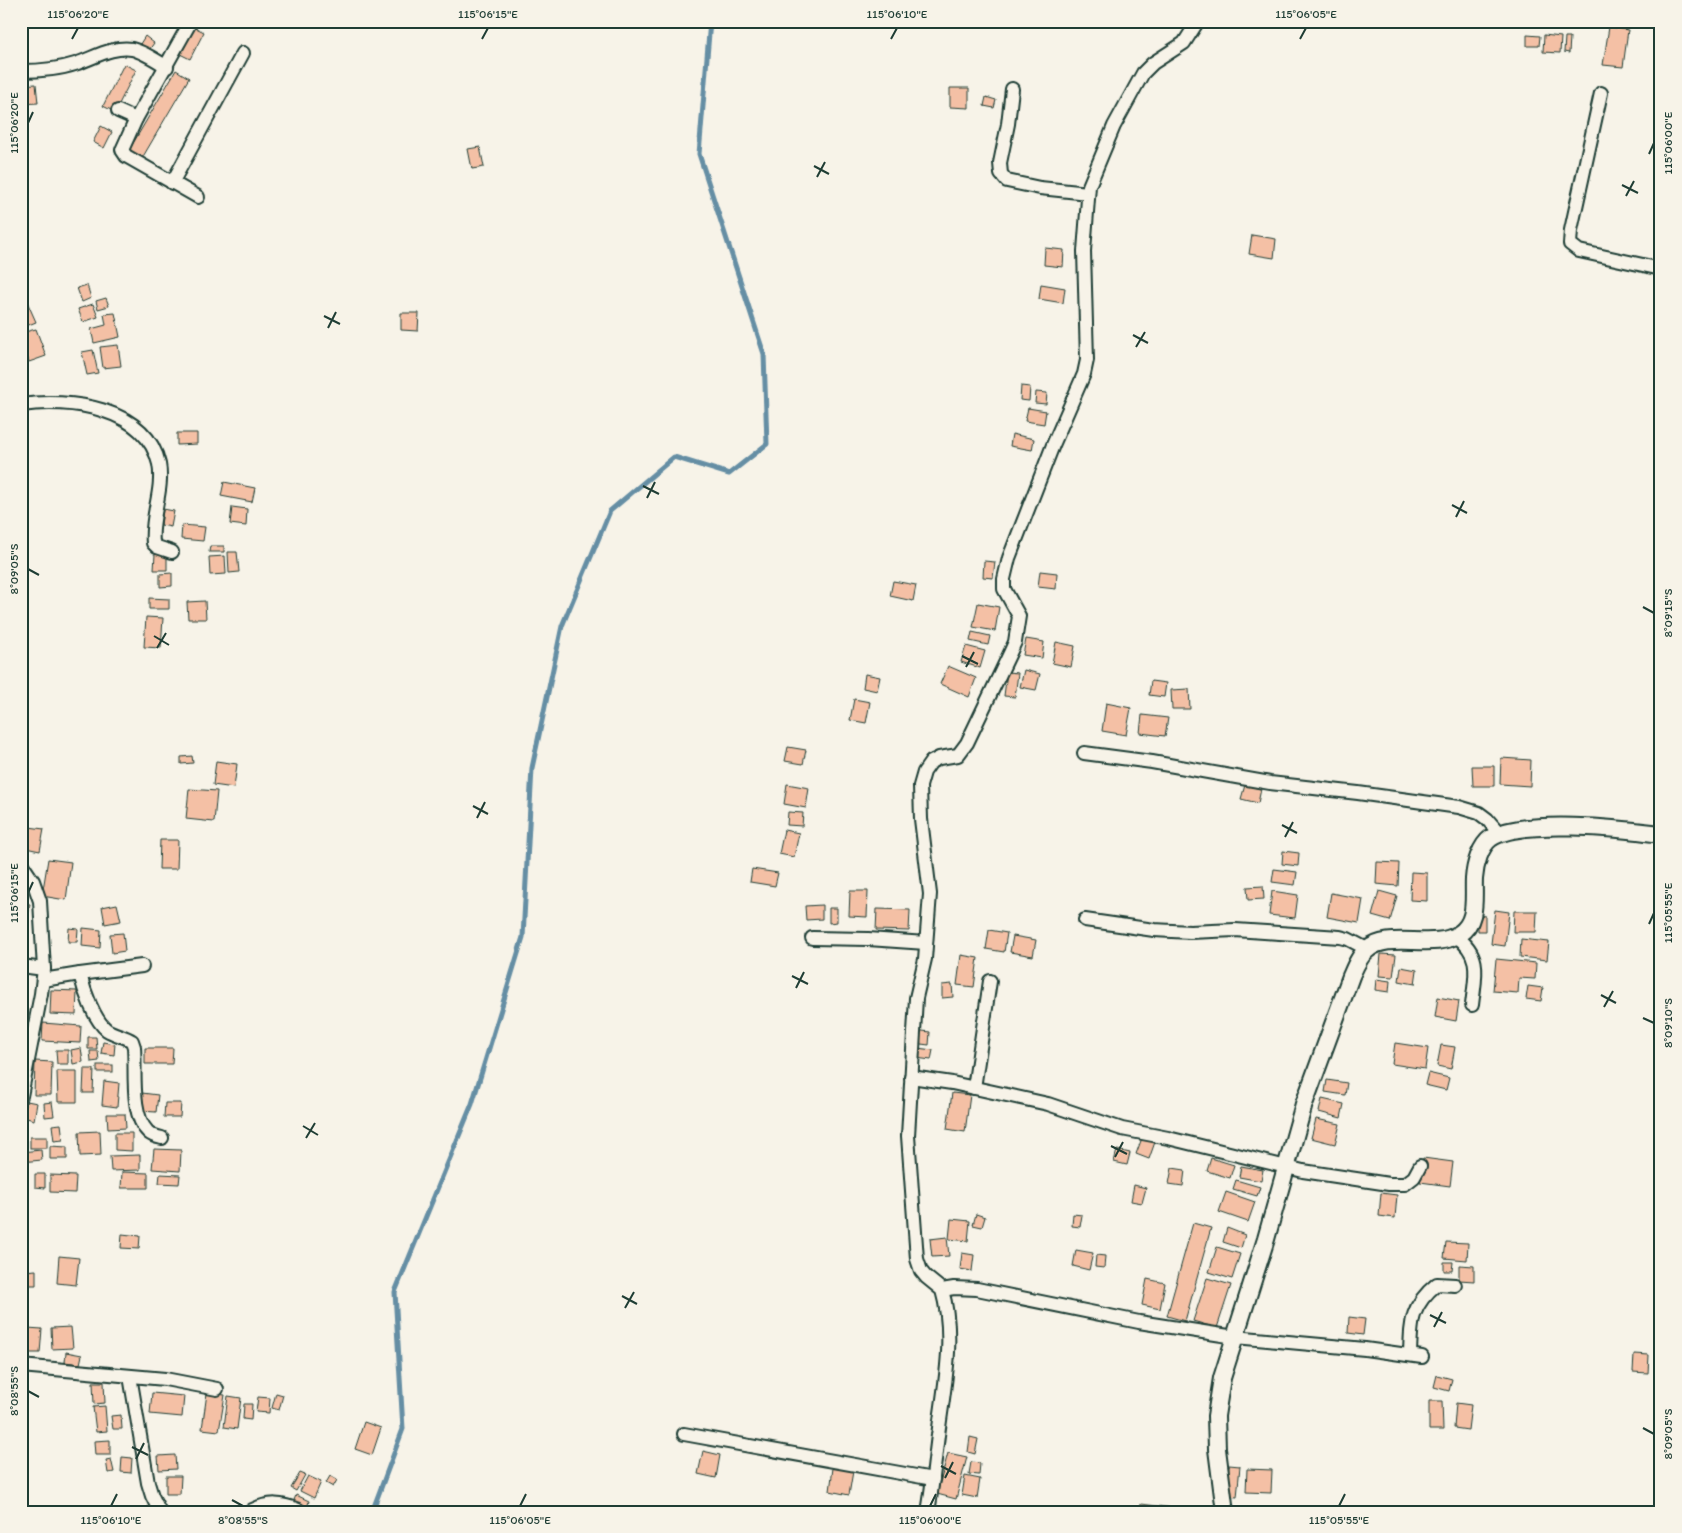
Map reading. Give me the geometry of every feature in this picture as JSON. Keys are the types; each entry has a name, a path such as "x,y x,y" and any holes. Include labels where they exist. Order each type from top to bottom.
{"street":[{"path":"191,21 123,146 124,154 198,197"},
{"path":"928,1512 947,1367 947,1315 942,1290 921,1271 917,1260 908,1136 916,998 925,959 930,894 921,819 920,786 924,772 931,762 939,758 958,755 967,743 1014,642 1020,616 1004,589 1004,579 1009,558 1053,445 1084,374 1087,360 1084,251 1088,193 1114,126 1143,73 1152,63 1184,43 1198,21"},
{"path":"21,71 46,71 60,68 116,49 131,49 144,53 167,67"},
{"path":"172,182 243,54"},
{"path":"1012,90 1008,124 1000,162 1002,174 1007,181 1040,188 1088,193"},
{"path":"1601,93 1570,244 1579,251 1661,270"},
{"path":"118,111 136,119"},
{"path":"21,405 62,404 89,406 111,412 139,428 149,441 159,464 153,543 157,547 172,552"},
{"path":"1084,753 1152,762 1270,783 1459,807 1479,813 1500,834"},
{"path":"1225,1512 1217,1458 1216,1416 1222,1378 1287,1167 1304,1104 1351,976 1367,949 1383,942 1444,940 1456,936 1464,930 1470,923 1473,912 1474,877 1482,848 1490,839 1500,834 1518,830 1569,826 1634,830 1661,834"},
{"path":"21,863 33,881 40,901 44,974 21,1096"},
{"path":"1085,920 1154,930 1190,932 1235,930 1340,937 1367,949"},
{"path":"1456,936 1470,948 1476,965 1472,1005"},
{"path":"812,938 926,943"},
{"path":"21,966 44,974 80,974 142,966"},
{"path":"80,974 99,1021 112,1032 132,1041 134,1047 136,1104 139,1118 148,1132 162,1138"},
{"path":"974,1088 990,982"},
{"path":"911,1077 1048,1104 1136,1133 1168,1138 1327,1175 1398,1185 1409,1181 1420,1166"},
{"path":"942,1290 954,1288 977,1289 1139,1322 1235,1337 1365,1349 1416,1356 1412,1318 1421,1301 1437,1284 1454,1285"},
{"path":"21,1366 185,1382 216,1388"},
{"path":"130,1376 148,1484 160,1512"},
{"path":"684,1434 933,1478"},
{"path":"253,1512 265,1507 283,1506 298,1512"}],"building":[{"path":"194,27 204,32 190,59 180,54"},
{"path":"1609,27 1628,30 1623,67 1603,65"},
{"path":"1527,35 1540,36 1539,46 1527,46"},
{"path":"1544,35 1561,37 1560,53 1543,52"},
{"path":"145,36 154,43 149,50 140,44"},
{"path":"1565,37 1570,37 1569,53 1564,52"},
{"path":"124,64 136,70 115,112 103,106"},
{"path":"176,70 189,78 141,160 128,152"},
{"path":"36,84 38,103 21,104 21,85"},
{"path":"950,88 969,88 969,108 950,107"},
{"path":"986,97 996,100 994,108 984,106"},
{"path":"101,126 112,132 104,148 93,142"},
{"path":"480,147 484,167 472,169 468,149"},
{"path":"1252,235 1276,239 1274,258 1249,254"},
{"path":"1045,248 1064,250 1063,267 1044,265"},
{"path":"1041,284 1065,288 1063,303 1039,299"},
{"path":"87,285 91,298 82,302 77,288"},
{"path":"21,288 36,322 21,328"},
{"path":"106,298 109,306 98,309 96,301"},
{"path":"93,304 98,317 83,322 78,309"},
{"path":"115,313 120,337 94,343 91,329 106,325 104,314"},
{"path":"401,313 419,313 418,331 401,330"},
{"path":"36,329 46,356 29,362 21,340 21,333"},
{"path":"118,345 121,366 103,368 100,347"},
{"path":"93,350 98,373 87,375 82,352"},
{"path":"1021,386 1030,387 1029,401 1020,400"},
{"path":"1036,392 1047,393 1046,404 1035,403"},
{"path":"1028,408 1046,411 1044,424 1025,421"},
{"path":"177,433 197,433 197,444 177,445"},
{"path":"1012,434 1034,439 1032,450 1010,446"},
{"path":"224,482 255,488 252,502 221,496"},
{"path":"232,507 247,509 246,526 230,524"},
{"path":"163,509 174,511 171,527 161,525"},
{"path":"182,525 205,527 203,541 181,539"},
{"path":"210,546 224,546 224,552 209,552"},
{"path":"228,552 237,552 239,572 229,573"},
{"path":"155,554 167,554 167,570 154,570"},
{"path":"225,556 226,574 210,575 209,557"},
{"path":"984,561 995,562 993,578 983,577"},
{"path":"1040,571 1057,573 1056,589 1038,587"},
{"path":"172,573 172,586 160,587 160,574"},
{"path":"893,581 916,585 913,601 890,596"},
{"path":"149,598 169,599 169,609 149,609"},
{"path":"205,601 206,619 188,619 187,602"},
{"path":"978,603 999,607 995,631 973,627"},
{"path":"146,617 163,618 161,648 144,647"},
{"path":"972,632 990,636 988,645 970,641"},
{"path":"1026,639 1044,642 1042,658 1023,655"},
{"path":"1056,642 1075,646 1071,667 1052,663"},
{"path":"966,646 985,651 980,668 961,662"},
{"path":"948,666 976,678 969,697 940,684"},
{"path":"1024,670 1040,674 1036,690 1020,687"},
{"path":"1007,672 1018,673 1015,697 1004,696"},
{"path":"865,674 880,677 877,691 863,688"},
{"path":"1151,681 1166,683 1164,697 1149,695"},
{"path":"1189,689 1190,709 1172,709 1171,690"},
{"path":"854,699 870,702 866,723 850,720"},
{"path":"1106,703 1131,708 1126,735 1102,731"},
{"path":"1142,715 1168,718 1165,736 1140,733"},
{"path":"788,747 806,750 803,764 785,761"},
{"path":"192,756 193,763 181,764 181,757"},
{"path":"1501,758 1531,760 1530,786 1500,784"},
{"path":"216,761 237,764 234,788 213,785"},
{"path":"1472,766 1494,766 1494,786 1473,786"},
{"path":"787,784 809,788 806,808 784,804"},
{"path":"1245,785 1261,789 1258,803 1241,799"},
{"path":"189,789 217,791 214,822 186,819"},
{"path":"788,812 803,813 802,826 787,825"},
{"path":"21,826 44,829 40,851 21,847"},
{"path":"784,830 799,833 794,857 779,854"},
{"path":"160,840 178,840 177,869 159,869"},
{"path":"1283,851 1299,853 1298,866 1282,864"},
{"path":"48,859 71,862 66,900 42,896"},
{"path":"1377,862 1399,863 1398,886 1376,884"},
{"path":"752,869 778,873 775,886 750,882"},
{"path":"1274,869 1297,872 1295,885 1272,882"},
{"path":"1411,872 1427,873 1427,901 1410,900"},
{"path":"1263,886 1264,899 1248,900 1247,887"},
{"path":"850,891 868,891 867,917 849,916"},
{"path":"1272,891 1298,895 1295,918 1269,915"},
{"path":"1379,891 1397,896 1390,921 1372,916"},
{"path":"1331,893 1363,899 1359,923 1327,917"},
{"path":"21,903 30,904 28,916 21,915"},
{"path":"117,904 121,921 105,924 102,907"},
{"path":"822,905 822,919 806,920 805,906"},
{"path":"829,908 837,908 837,922 829,923"},
{"path":"877,909 910,910 909,931 876,930"},
{"path":"1495,910 1509,912 1505,946 1491,944"},
{"path":"1514,911 1537,911 1536,932 1513,932"},
{"path":"1478,915 1485,916 1485,931 1478,931"},
{"path":"69,928 78,929 77,942 68,942"},
{"path":"83,928 101,930 100,948 82,946"},
{"path":"989,930 1007,933 1004,952 986,949"},
{"path":"123,933 125,951 112,953 110,934"},
{"path":"1013,936 1036,940 1033,956 1010,952"},
{"path":"1521,939 1549,942 1547,960 1520,957"},
{"path":"1381,954 1396,955 1393,977 1379,976"},
{"path":"961,955 978,958 974,987 957,985"},
{"path":"1496,959 1536,963 1535,979 1519,978 1518,993 1493,991"},
{"path":"1401,967 1417,970 1415,984 1399,981"},
{"path":"1376,979 1390,981 1389,992 1375,990"},
{"path":"952,984 953,997 942,998 942,985"},
{"path":"1528,986 1543,988 1541,1001 1526,999"},
{"path":"51,990 77,991 76,1015 50,1014"},
{"path":"1438,997 1459,1001 1456,1021 1435,1017"},
{"path":"43,1023 81,1026 80,1043 42,1041"},
{"path":"915,1030 930,1032 929,1045 913,1043"},
{"path":"88,1037 96,1037 97,1049 88,1049"},
{"path":"103,1042 115,1044 114,1055 101,1053"},
{"path":"1395,1043 1428,1048 1425,1069 1392,1064"},
{"path":"1441,1045 1455,1047 1451,1069 1437,1066"},
{"path":"81,1048 83,1062 73,1064 71,1050"},
{"path":"145,1048 173,1048 172,1064 145,1064"},
{"path":"917,1048 933,1050 931,1060 916,1058"},
{"path":"56,1050 68,1050 68,1064 57,1064"},
{"path":"90,1051 98,1051 99,1061 91,1062"},
{"path":"35,1061 52,1062 51,1095 34,1095"},
{"path":"97,1065 113,1065 113,1072 97,1072"},
{"path":"84,1069 94,1069 93,1093 83,1093"},
{"path":"57,1071 77,1071 77,1102 58,1102"},
{"path":"1428,1073 1449,1078 1446,1090 1425,1085"},
{"path":"1327,1080 1347,1083 1345,1095 1325,1092"},
{"path":"104,1081 119,1083 117,1107 102,1105"},
{"path":"142,1093 158,1095 156,1112 140,1111"},
{"path":"952,1093 970,1095 965,1132 947,1129"},
{"path":"1322,1099 1344,1104 1341,1118 1319,1112"},
{"path":"27,1101 37,1103 34,1120 23,1117"},
{"path":"52,1102 54,1116 45,1117 44,1103"},
{"path":"165,1103 181,1103 180,1117 164,1117"},
{"path":"107,1114 125,1114 126,1128 108,1129"},
{"path":"1316,1119 1340,1124 1335,1144 1311,1138"},
{"path":"61,1124 63,1140 54,1141 52,1125"},
{"path":"100,1131 101,1155 80,1156 79,1132"},
{"path":"115,1133 132,1133 132,1151 115,1150"},
{"path":"30,1137 47,1137 47,1148 30,1148"},
{"path":"1142,1138 1155,1142 1149,1159 1136,1154"},
{"path":"50,1146 67,1147 67,1159 50,1159"},
{"path":"154,1149 181,1150 180,1171 152,1169"},
{"path":"41,1150 42,1160 21,1162 21,1152"},
{"path":"1117,1150 1130,1153 1127,1165 1114,1162"},
{"path":"140,1155 140,1170 111,1171 110,1156"},
{"path":"1211,1158 1234,1165 1230,1178 1207,1171"},
{"path":"1423,1158 1453,1162 1450,1186 1420,1182"},
{"path":"1241,1166 1263,1170 1261,1181 1239,1177"},
{"path":"1172,1168 1185,1170 1183,1186 1169,1184"},
{"path":"122,1172 148,1173 148,1188 121,1188"},
{"path":"35,1174 45,1174 45,1188 35,1187"},
{"path":"160,1174 180,1175 179,1184 159,1183"},
{"path":"50,1175 76,1176 75,1193 50,1192"},
{"path":"1236,1180 1260,1187 1257,1196 1233,1189"},
{"path":"1134,1185 1146,1188 1142,1203 1131,1201"},
{"path":"1226,1192 1255,1202 1248,1222 1219,1212"},
{"path":"1381,1193 1397,1195 1395,1218 1379,1216"},
{"path":"976,1214 985,1217 982,1227 973,1225"},
{"path":"1073,1214 1082,1215 1080,1227 1072,1226"},
{"path":"951,1219 970,1221 968,1241 949,1239"},
{"path":"1193,1223 1211,1228 1185,1321 1167,1316"},
{"path":"1227,1228 1245,1235 1241,1248 1223,1242"},
{"path":"122,1234 140,1236 139,1249 121,1248"},
{"path":"947,1237 949,1256 932,1257 930,1239"},
{"path":"1446,1242 1468,1243 1467,1260 1444,1258"},
{"path":"1217,1247 1240,1254 1232,1279 1209,1272"},
{"path":"1076,1250 1093,1253 1089,1270 1073,1266"},
{"path":"962,1253 974,1255 972,1271 960,1269"},
{"path":"1096,1255 1105,1256 1104,1268 1095,1267"},
{"path":"59,1256 79,1258 76,1285 57,1283"},
{"path":"1444,1262 1453,1262 1452,1271 1444,1271"},
{"path":"1459,1265 1474,1266 1474,1281 1459,1280"},
{"path":"36,1270 36,1285 24,1285 24,1271"},
{"path":"1207,1278 1231,1285 1217,1328 1193,1321"},
{"path":"1147,1279 1165,1283 1160,1309 1142,1305"},
{"path":"1349,1317 1365,1319 1363,1335 1348,1333"},
{"path":"71,1327 73,1348 52,1349 51,1328"},
{"path":"27,1328 42,1329 40,1353 25,1353"},
{"path":"66,1352 82,1355 80,1364 65,1362"},
{"path":"1634,1354 1649,1355 1648,1373 1633,1372"},
{"path":"1437,1375 1452,1379 1449,1391 1434,1387"},
{"path":"93,1382 104,1382 105,1403 94,1404"},
{"path":"152,1393 184,1396 182,1417 150,1414"},
{"path":"207,1393 225,1395 219,1431 202,1429"},
{"path":"276,1393 283,1395 279,1410 272,1408"},
{"path":"228,1396 241,1398 237,1429 224,1427"},
{"path":"258,1397 270,1398 269,1413 256,1412"},
{"path":"1429,1401 1442,1401 1443,1430 1429,1430"},
{"path":"1456,1403 1471,1405 1468,1430 1454,1428"},
{"path":"244,1404 252,1404 251,1420 243,1419"},
{"path":"105,1406 107,1431 96,1432 93,1407"},
{"path":"121,1415 122,1429 113,1429 111,1416"},
{"path":"364,1422 381,1428 372,1455 355,1449"},
{"path":"970,1437 978,1439 975,1454 968,1452"},
{"path":"110,1440 110,1455 95,1455 94,1441"},
{"path":"703,1451 720,1455 716,1478 698,1474"},
{"path":"948,1453 967,1457 956,1499 937,1494"},
{"path":"175,1455 176,1469 159,1470 158,1456"},
{"path":"122,1457 132,1458 131,1473 121,1472"},
{"path":"111,1459 114,1472 108,1473 106,1460"},
{"path":"971,1462 980,1463 979,1475 969,1474"},
{"path":"1229,1465 1240,1466 1237,1497 1227,1496"},
{"path":"833,1468 853,1471 849,1495 830,1491"},
{"path":"1247,1469 1272,1470 1271,1493 1246,1492"},
{"path":"300,1473 305,1475 296,1491 291,1488"},
{"path":"166,1476 181,1476 180,1494 166,1494"},
{"path":"308,1476 321,1482 314,1498 300,1491"},
{"path":"330,1476 337,1480 333,1487 326,1483"},
{"path":"965,1476 980,1479 977,1498 962,1495"},
{"path":"296,1495 309,1501 307,1508 293,1503"},
{"path":"1141,1504 1174,1508 1174,1512 1140,1512"}],"waterway":[{"path":"372,1512 403,1429 395,1292 472,1104 523,937 532,768 562,626 610,511 674,457 729,474 767,444 764,354 699,154 710,21"}]}
